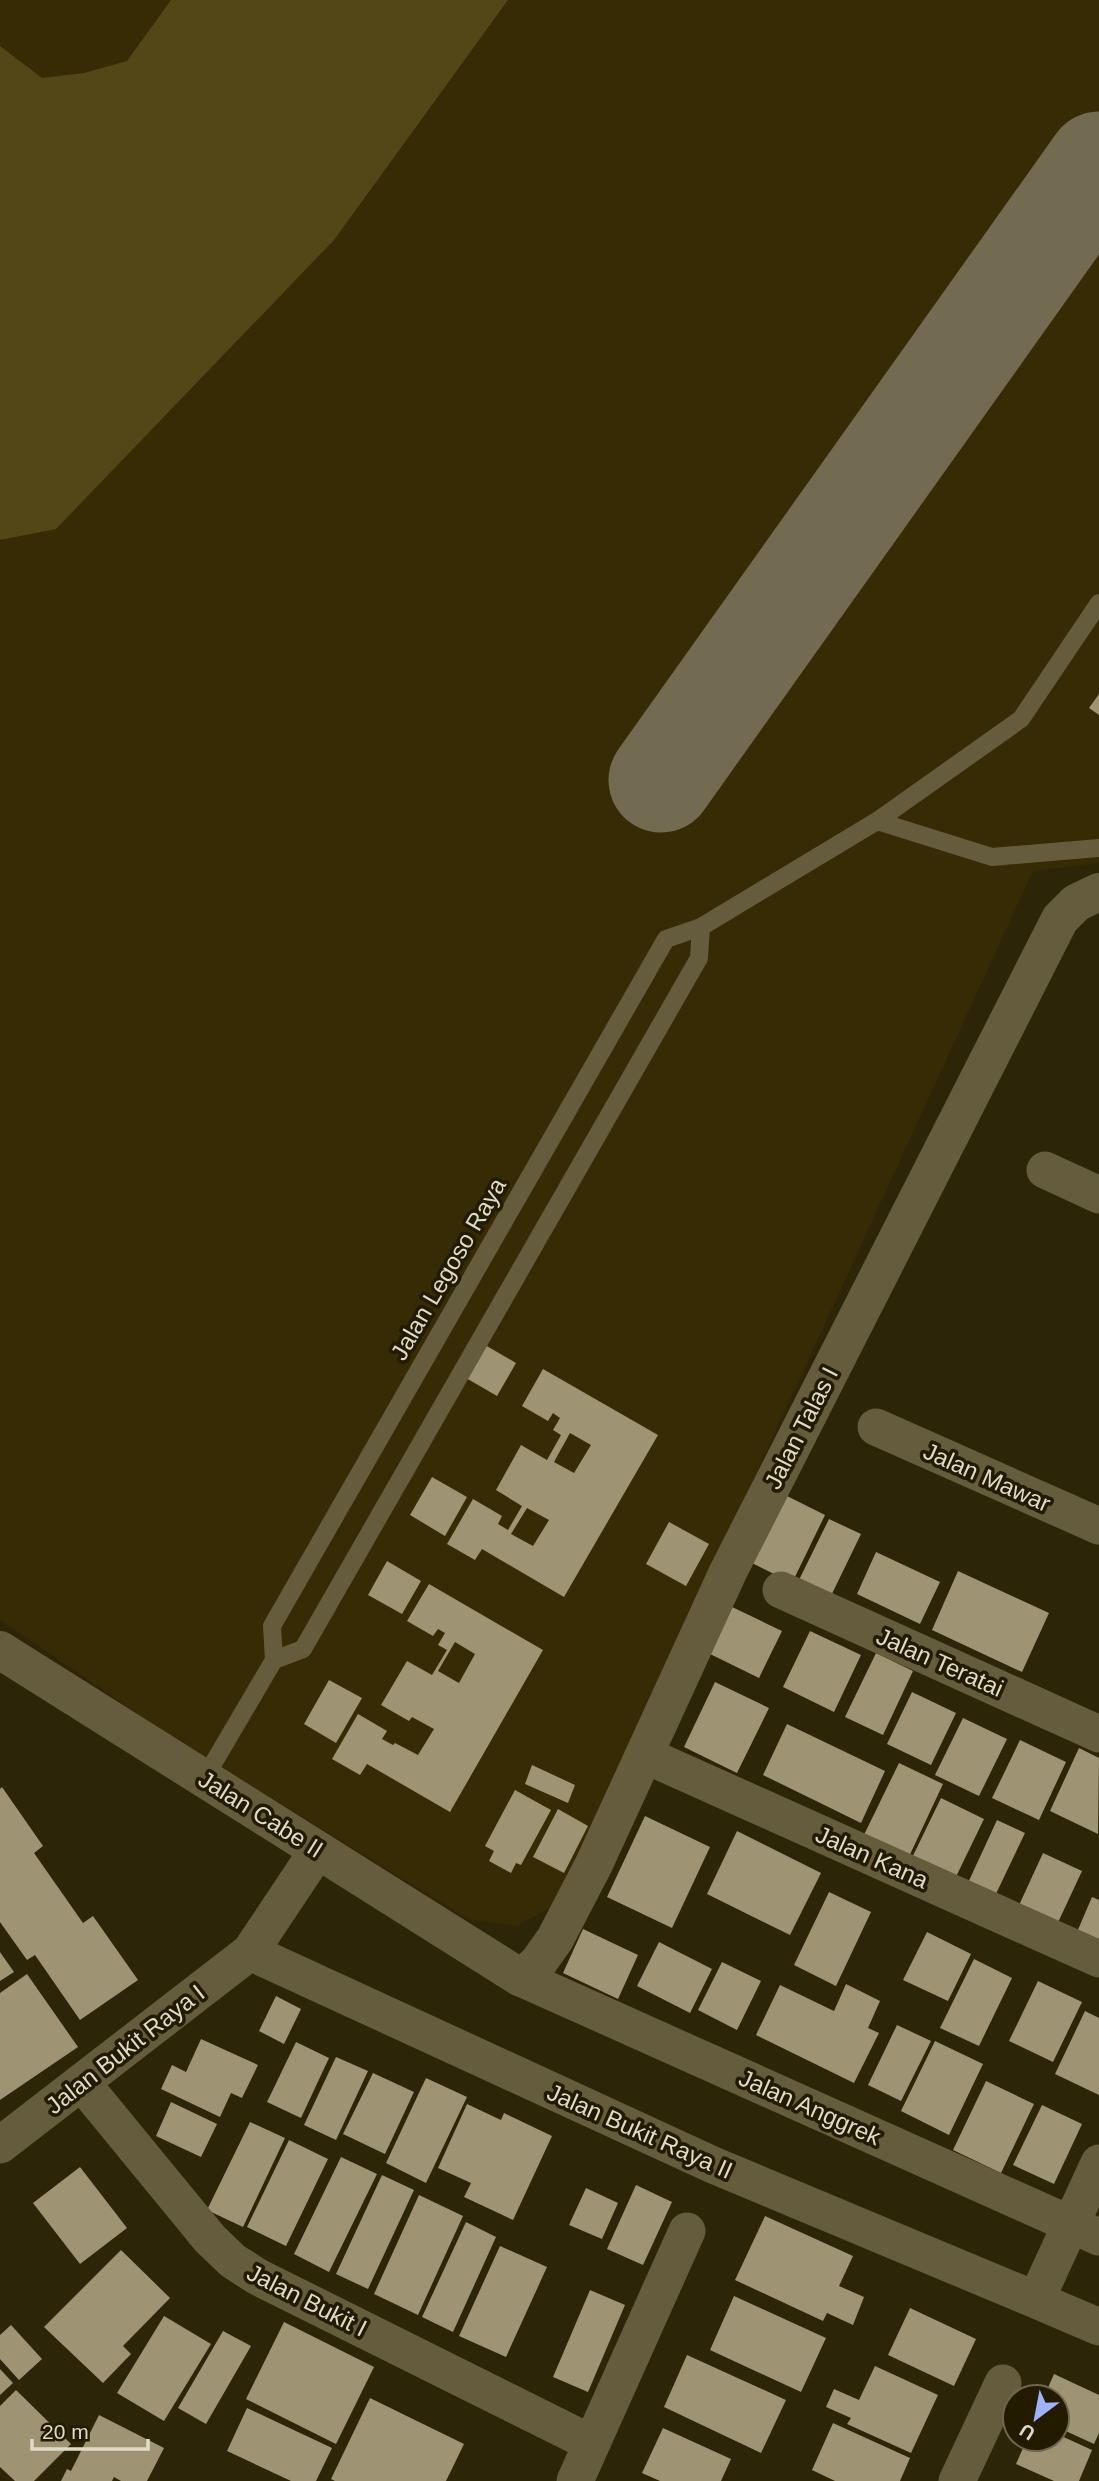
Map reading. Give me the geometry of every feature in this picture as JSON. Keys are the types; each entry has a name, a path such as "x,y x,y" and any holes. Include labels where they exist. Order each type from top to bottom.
{"street":[{"name":"Jalan Talas I","path":"521,1978 538,1963 555,1939 594,1864 734,1560 1060,919 1076,903 1099,891"},
{"path":"1045,1170 1099,1195"},
{"name":"Jalan Mawar","path":"876,1427 1099,1526"},
{"name":"Jalan Teratai","path":"781,1590 1099,1734"},
{"name":"Jalan Cabe II","path":"0,1650 521,1978"},
{"name":"Jalan Kana","path":"645,1755 1099,1959"},
{"name":"Jalan Bukit Raya I","path":"0,2145 250,1952 318,1850"},
{"name":"Jalan Bukit Raya II","path":"250,1952 713,2165 1099,2328"},
{"name":"Jalan Anggrek","path":"521,1978 1085,2230"},
{"name":"Jalan Bukit I","path":"82,2083 210,2239 233,2261 258,2277 591,2443"},
{"path":"1036,2300 1085,2230 1099,2163"},
{"path":"575,2481 687,2231"},
{"path":"957,2481 1001,2387"}],"lane":[{"name":"Jalan Legoso Raya","path":"274,1660 272,1626 666,939 701,927 877,821 1020,719 1099,603"},
{"path":"877,821 992,857 1099,848"},
{"path":"205,1779 274,1660 303,1649 699,958 701,927"}],"shaded area":[{"path":"0,0 1099,0 1099,863 1033,871 559,1903 517,1926 468,1919 166,1733 0,1620"},
{"path":"171,0 508,0 334,240 56,529 0,540 0,46 42,78 84,73 127,61"}],"building":[{"path":"1099,694 1099,715 1089,708"},
{"path":"485,1345 516,1363 497,1396 466,1378"},
{"path":"543,1369 658,1435 564,1597 482,1549 475,1560 447,1544 473,1499 502,1516 498,1524 508,1530 522,1506 496,1490 521,1445 547,1460 561,1435 553,1430 560,1418 553,1413 548,1421 522,1406","holes":["570,1433 591,1445 574,1473 554,1462","527,1508 549,1520 533,1546 511,1534"]},
{"path":"432,1477 467,1497 445,1536 410,1515"},
{"path":"785,1495 825,1515 792,1583 752,1563"},
{"path":"829,1519 861,1534 828,1602 796,1586"},
{"path":"669,1522 709,1544 686,1586 646,1564"},
{"path":"876,1552 940,1582 920,1624 857,1594"},
{"path":"387,1561 421,1581 402,1614 368,1595"},
{"path":"958,1571 1049,1613 1022,1672 932,1630"},
{"path":"429,1584 543,1650 450,1812 367,1764 360,1775 332,1759 358,1714 387,1731 382,1739 418,1755 434,1729 412,1717 409,1721 381,1705 407,1661 432,1675 447,1650 438,1645 445,1633 438,1629 433,1636 407,1621","holes":["455,1642 475,1654 459,1683 438,1671"]},
{"path":"730,1606 782,1631 759,1678 708,1653"},
{"path":"810,1631 861,1655 834,1712 783,1687"},
{"path":"876,1653 913,1671 883,1735 845,1717"},
{"path":"329,1680 362,1698 336,1743 304,1724"},
{"path":"715,1682 769,1708 737,1773 684,1747"},
{"path":"912,1692 956,1713 931,1765 887,1744"},
{"path":"963,1718 1007,1739 979,1796 935,1775"},
{"path":"787,1724 885,1771 861,1823 763,1775"},
{"path":"1020,1740 1066,1762 1039,1820 992,1798"},
{"path":"1079,1748 1099,1758 1098,1834 1050,1811"},
{"path":"899,1763 943,1784 906,1863 861,1841"},
{"path":"532,1765 575,1785 568,1803 525,1784"},
{"path":"2,1787 43,1846 34,1853 83,1923 93,1916 138,1980 80,2020 35,1955 27,1960 0,1922"},
{"path":"515,1790 551,1810 521,1865 516,1863 511,1873 489,1861 494,1851 485,1846"},
{"path":"941,1798 984,1819 951,1887 908,1866"},
{"path":"558,1809 588,1826 564,1873 533,1857"},
{"path":"645,1816 710,1847 672,1928 607,1897"},
{"path":"997,1820 1025,1833 994,1898 967,1885"},
{"path":"737,1831 821,1873 790,1935 707,1894"},
{"path":"1043,1853 1082,1871 1054,1931 1015,1914"},
{"path":"829,1892 871,1912 836,1986 794,1965"},
{"path":"1092,1897 1099,1900 1099,1942 1077,1932"},
{"path":"583,1929 638,1955 618,1999 563,1973"},
{"path":"927,1932 971,1954 948,2001 903,1980"},
{"path":"659,1942 712,1969 690,2013 637,1986"},
{"path":"0,1952 14,1972 0,1981"},
{"path":"974,1959 1012,1978 979,2046 940,2028"},
{"path":"722,1962 761,1981 737,2030 698,2010"},
{"path":"27,1974 78,2047 0,2100 0,1993"},
{"path":"1038,1981 1082,2002 1053,2062 1009,2041"},
{"path":"846,1984 880,2001 868,2028 879,2033 854,2083 756,2035 780,1985 834,2011"},
{"path":"276,1996 301,2009 284,2044 259,2031"},
{"path":"1085,2011 1099,2018 1099,2095 1055,2074"},
{"path":"897,2025 931,2041 901,2101 868,2085"},
{"path":"201,2039 258,2065 242,2098 231,2093 220,2117 161,2089 172,2065 186,2072"},
{"path":"935,2041 983,2064 949,2135 901,2111"},
{"path":"296,2042 329,2058 301,2118 267,2102"},
{"path":"336,2057 368,2071 336,2140 304,2125"},
{"path":"373,2073 414,2092 385,2154 343,2134"},
{"path":"426,2078 467,2097 426,2183 386,2163"},
{"path":"986,2081 1034,2104 1001,2173 953,2150"},
{"path":"171,2102 217,2124 201,2157 156,2136"},
{"path":"467,2104 501,2120 504,2113 552,2136 513,2220 464,2197 471,2183 438,2168"},
{"path":"1042,2105 1082,2124 1054,2184 1013,2165"},
{"path":"250,2122 285,2138 243,2227 207,2210"},
{"path":"289,2140 328,2159 286,2246 247,2227"},
{"path":"341,2157 377,2174 329,2272 294,2254"},
{"path":"80,2167 127,2228 80,2264 33,2203"},
{"path":"382,2175 414,2190 368,2289 336,2274"},
{"path":"636,2185 672,2202 643,2265 607,2249"},
{"path":"586,2188 618,2203 602,2239 569,2225"},
{"path":"419,2195 463,2216 418,2315 374,2294"},
{"path":"765,2216 853,2256 839,2286 864,2297 853,2325 827,2313 823,2321 735,2280"},
{"path":"466,2222 496,2237 453,2332 422,2317"},
{"path":"500,2246 547,2267 506,2357 459,2336"},
{"path":"121,2250 170,2298 123,2346 131,2354 103,2383 44,2327"},
{"path":"590,2290 625,2305 588,2392 553,2377"},
{"path":"734,2296 826,2338 801,2392 710,2350"},
{"path":"910,2308 976,2339 954,2386 888,2355"},
{"path":"164,2316 211,2344 164,2421 117,2393"},
{"path":"284,2322 374,2367 336,2444 246,2399"},
{"path":"11,2325 42,2359 19,2380 0,2359 0,2335"},
{"path":"223,2331 251,2346 206,2424 178,2408"},
{"path":"687,2355 786,2400 761,2453 664,2407"},
{"path":"875,2366 938,2395 911,2453 847,2424 851,2418 826,2407 834,2389 859,2400"},
{"path":"0,2369 13,2383 0,2395"},
{"path":"1054,2374 1099,2395 1099,2433 1094,2444 1071,2433 1071,2383 1050,2383"},
{"path":"16,2390 71,2444 34,2481 15,2481 0,2467 0,2406"},
{"path":"370,2398 464,2444 446,2481 331,2479"},
{"path":"247,2408 332,2448 316,2481 291,2481 227,2451"},
{"path":"99,2415 164,2448 147,2481 121,2481 114,2477 112,2481 61,2481 67,2469 71,2471"},
{"path":"833,2423 910,2458 900,2481 835,2481 812,2470"},
{"path":"663,2428 731,2459 721,2481 660,2481 642,2473"},
{"path":"1071,2440 1092,2450 1079,2481 1054,2481 1016,2464 1021,2453 1071,2453"}],"taxiway":[{"path":"661,780 1099,164"}]}
